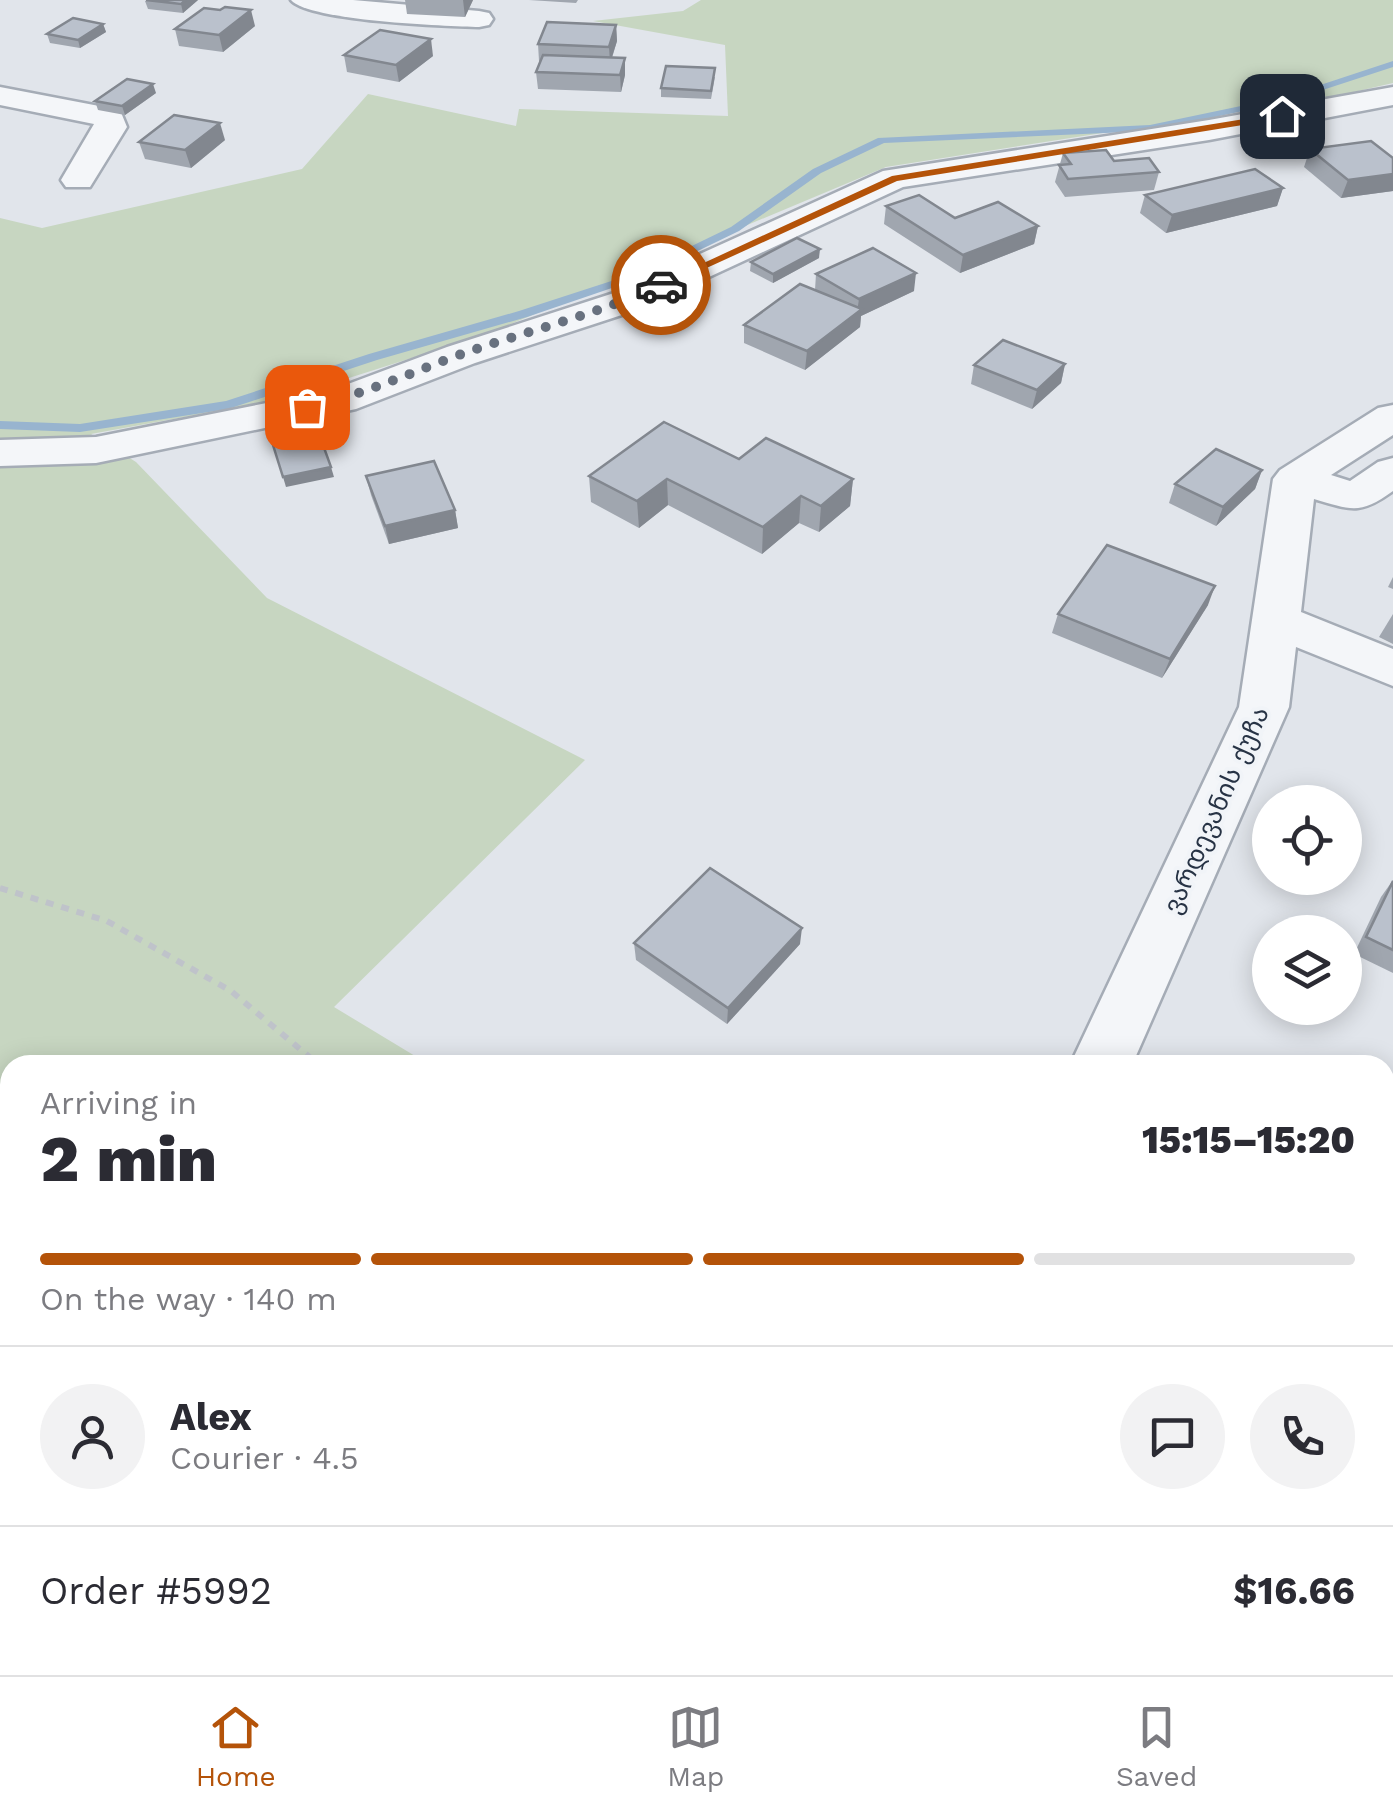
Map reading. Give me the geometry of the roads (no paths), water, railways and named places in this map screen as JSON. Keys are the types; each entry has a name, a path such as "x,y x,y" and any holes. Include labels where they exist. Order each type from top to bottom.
{"street":[{"path":"304,0 385,14 479,18"},
{"path":"0,96 110,117 111,128 78,180"},
{"path":"0,453 96,450 342,400 461,354 627,301 895,178 1209,130 1393,96"},
{"path":"1295,479 1393,418"},
{"path":"1295,479 1356,497 1393,471"},
{"name":"ვარდევანის ქუჩა","path":"1106,1055 1264,706 1295,479"},
{"path":"1278,622 1393,668"}],"waterway":[{"path":"0,425 80,428 228,405 373,357 523,314 640,275 735,229 817,171 882,140 1150,128 1286,99 1393,64"}]}
